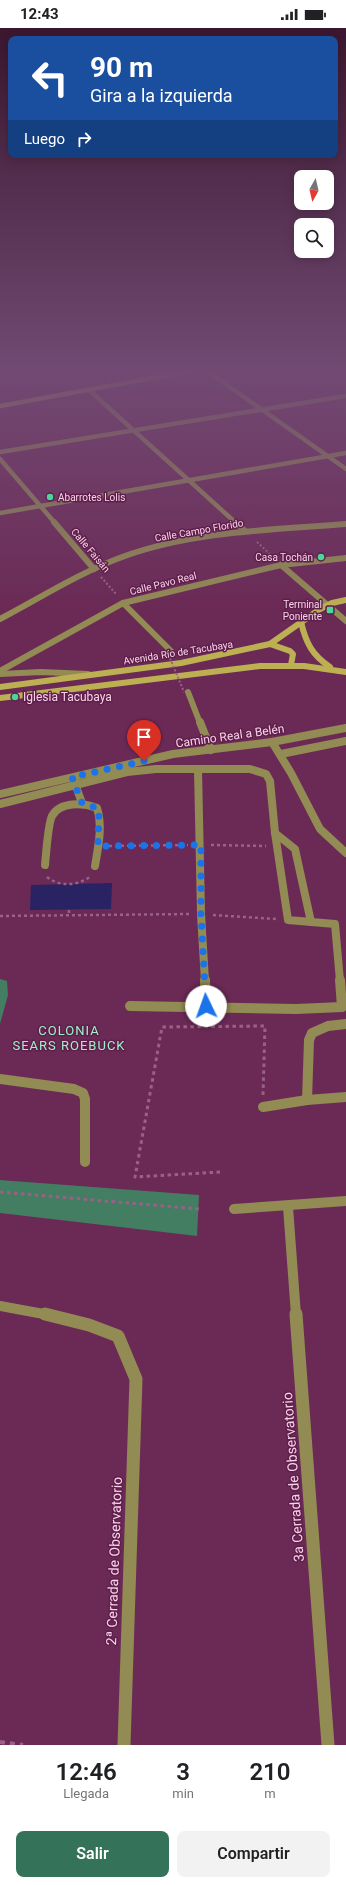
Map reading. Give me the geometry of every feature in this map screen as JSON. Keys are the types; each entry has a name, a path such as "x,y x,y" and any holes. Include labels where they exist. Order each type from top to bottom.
{"main road":[{"name":"Avenida Río de Tacubaya","path":"0,687 181,663 270,644 281,638 301,622 328,604 346,600"},
{"path":"301,622 308,648 321,662 333,669 346,672"},
{"path":"270,644 290,651 293,654 291,665"},
{"name":"Avenida Río de Tacubaya","path":"0,698 183,675 291,665 333,669"}],"street":[{"path":"0,452 24,448"},
{"path":"154,448 245,530"},
{"path":"317,448 346,469"},
{"path":"0,513 346,452"},
{"name":"Calle Faisán","path":"0,459 94,569"},
{"name":"Calle Campo Florido","path":"0,619 94,569 122,557 155,547 205,536 245,530 346,524"},
{"name":"Calle Pavo Real","path":"0,673 123,603 152,594 281,565 346,558"},
{"path":"281,565 346,621"},
{"path":"123,603 169,651"},
{"path":"0,673 41,672 95,675"},
{"path":"186,692 211,750"},
{"name":"Camino Real a Belén","path":"0,794 173,754 272,742 346,728"},
{"path":"281,754 346,741"},
{"path":"272,742 281,754 320,829 346,853"},
{"path":"0,804 127,772 156,769 250,769 266,774 270,781 275,833 288,920 335,924 343,987 342,1007 296,1009 206,1006 130,1006"},
{"path":"198,769 201,845 201,914 206,1006"},
{"path":"72,777 82,803"},
{"path":"45,865 51,817 53,813 68,806 82,803 97,808 99,813 98,846 95,866"},
{"path":"275,833 294,849 297,855 311,922"},
{"path":"307,1100 309,1040 312,1033 328,1026 346,1024"},
{"path":"0,1079 74,1089 83,1093 85,1099 85,1162"},
{"path":"263,1107 307,1100 346,1097"},
{"path":"234,1209 288,1207 346,1201"},
{"name":"3a Cerrada de Observatorio","path":"288,1207 328,1745"},
{"name":"2ª Cerrada de Observatorio","path":"0,1306 62,1317 99,1327 118,1336 136,1379 124,1745"}],"path":[{"path":"245,530 281,565"},
{"name":"Calle Faisán","path":"94,569 123,603"},
{"path":"169,651 186,692"},
{"path":"98,846 277,846"},
{"path":"45,865 44,870 50,879 63,884 71,885 87,880 92,875 95,866"},
{"path":"69,910 69,915"},
{"path":"0,916 201,914 288,920"},
{"path":"220,1172 135,1177 162,1027 265,1026 263,1107"},
{"path":"0,1192 199,1209"},
{"path":"0,1742 23,1745"}],"green space":[{"path":"0,979 7,981 8,995 0,1024"},
{"path":"0,1180 199,1195 197,1236 0,1213"}],"shaded area":[{"path":"112,883 111,909 30,910 31,885"}],"place":[{"name":"Abarrotes Lolis","path":"50,497"},
{"name":"Casa Tochán","path":"321,557"},
{"name":"Terminal Poniente","path":"330,610"},
{"name":"Iglesia Tacubaya","path":"15,697"}],"district":[{"name":"COLONIA SEARS ROEBUCK","path":"69,1038"}],"route":[{"path":"144,761 72,777 82,803 92,805 97,808 99,813 98,846 201,845 201,914 206,1006"}]}
